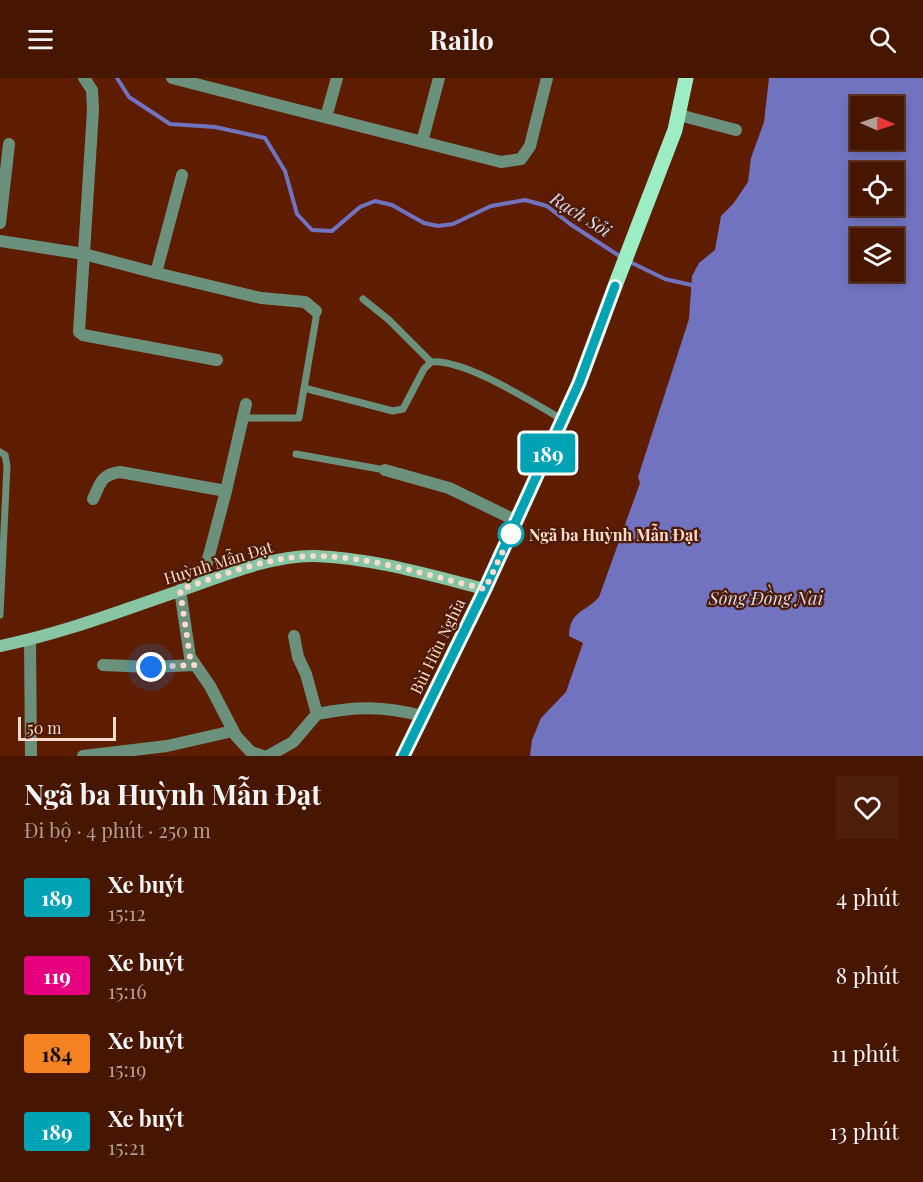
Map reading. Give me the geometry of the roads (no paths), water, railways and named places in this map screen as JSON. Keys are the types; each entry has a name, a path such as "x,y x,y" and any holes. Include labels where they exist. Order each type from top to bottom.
{"main road":[{"name":"Bùi Hữu Nghĩa","path":"409,754 423,716 517,521 579,383 675,130 686,78"},
{"name":"Huỳnh Mẫn Đạt","path":"0,646 30,640 202,582 283,559 314,556 390,566 485,589"}],"street":[{"path":"84,78 92,90 93,110 79,332 83,335 217,360"},
{"path":"172,78 501,162 521,159 530,146 547,78"},
{"path":"326,117 337,78"},
{"path":"422,142 439,78"},
{"path":"679,115 736,130"},
{"path":"0,223 9,144"},
{"path":"156,273 182,175"},
{"path":"0,241 84,254 261,298 306,302 316,311"},
{"path":"202,582 246,404"},
{"path":"385,470 449,488 517,521"},
{"path":"93,499 101,480 108,474 120,472 226,492"},
{"path":"180,590 190,657 210,686 233,731 250,752 263,756"},
{"path":"294,636 298,657 306,674 316,714"},
{"path":"30,640 31,756"},
{"path":"103,666 195,665"},
{"path":"268,756 293,742 316,714 374,707 393,708 423,716"},
{"path":"83,756 167,746 233,731"}],"lane":[{"path":"363,298 431,362 452,363 503,386 563,420"},
{"path":"243,418 299,418 316,311"},
{"path":"304,388 393,411 403,409 424,369 431,362"},
{"path":"0,452 5,455 7,466 0,615"},
{"path":"296,454 385,470"}],"water":[{"name":"Sông Đồng Nai","path":"769,78 923,78 923,756 530,756 532,740 541,718 566,692 583,643 569,636 572,621 599,597 640,483 638,477 689,319 692,276 699,263 715,250 721,216 733,204 748,182 751,158 764,122"}],"waterway":[{"name":"Rạch Sỏi","path":"117,78 129,97 170,124 215,127 265,138 285,171 297,214 312,230 332,231 360,207 375,201 392,205 424,223 438,226 453,224 491,206 525,200 547,206 621,257"},
{"name":"Rạch Sỏi","path":"630,262 665,279 696,286"}],"place":[{"name":"Ngã ba Huỳnh Mẫn Đạt","path":"511,534"}]}
